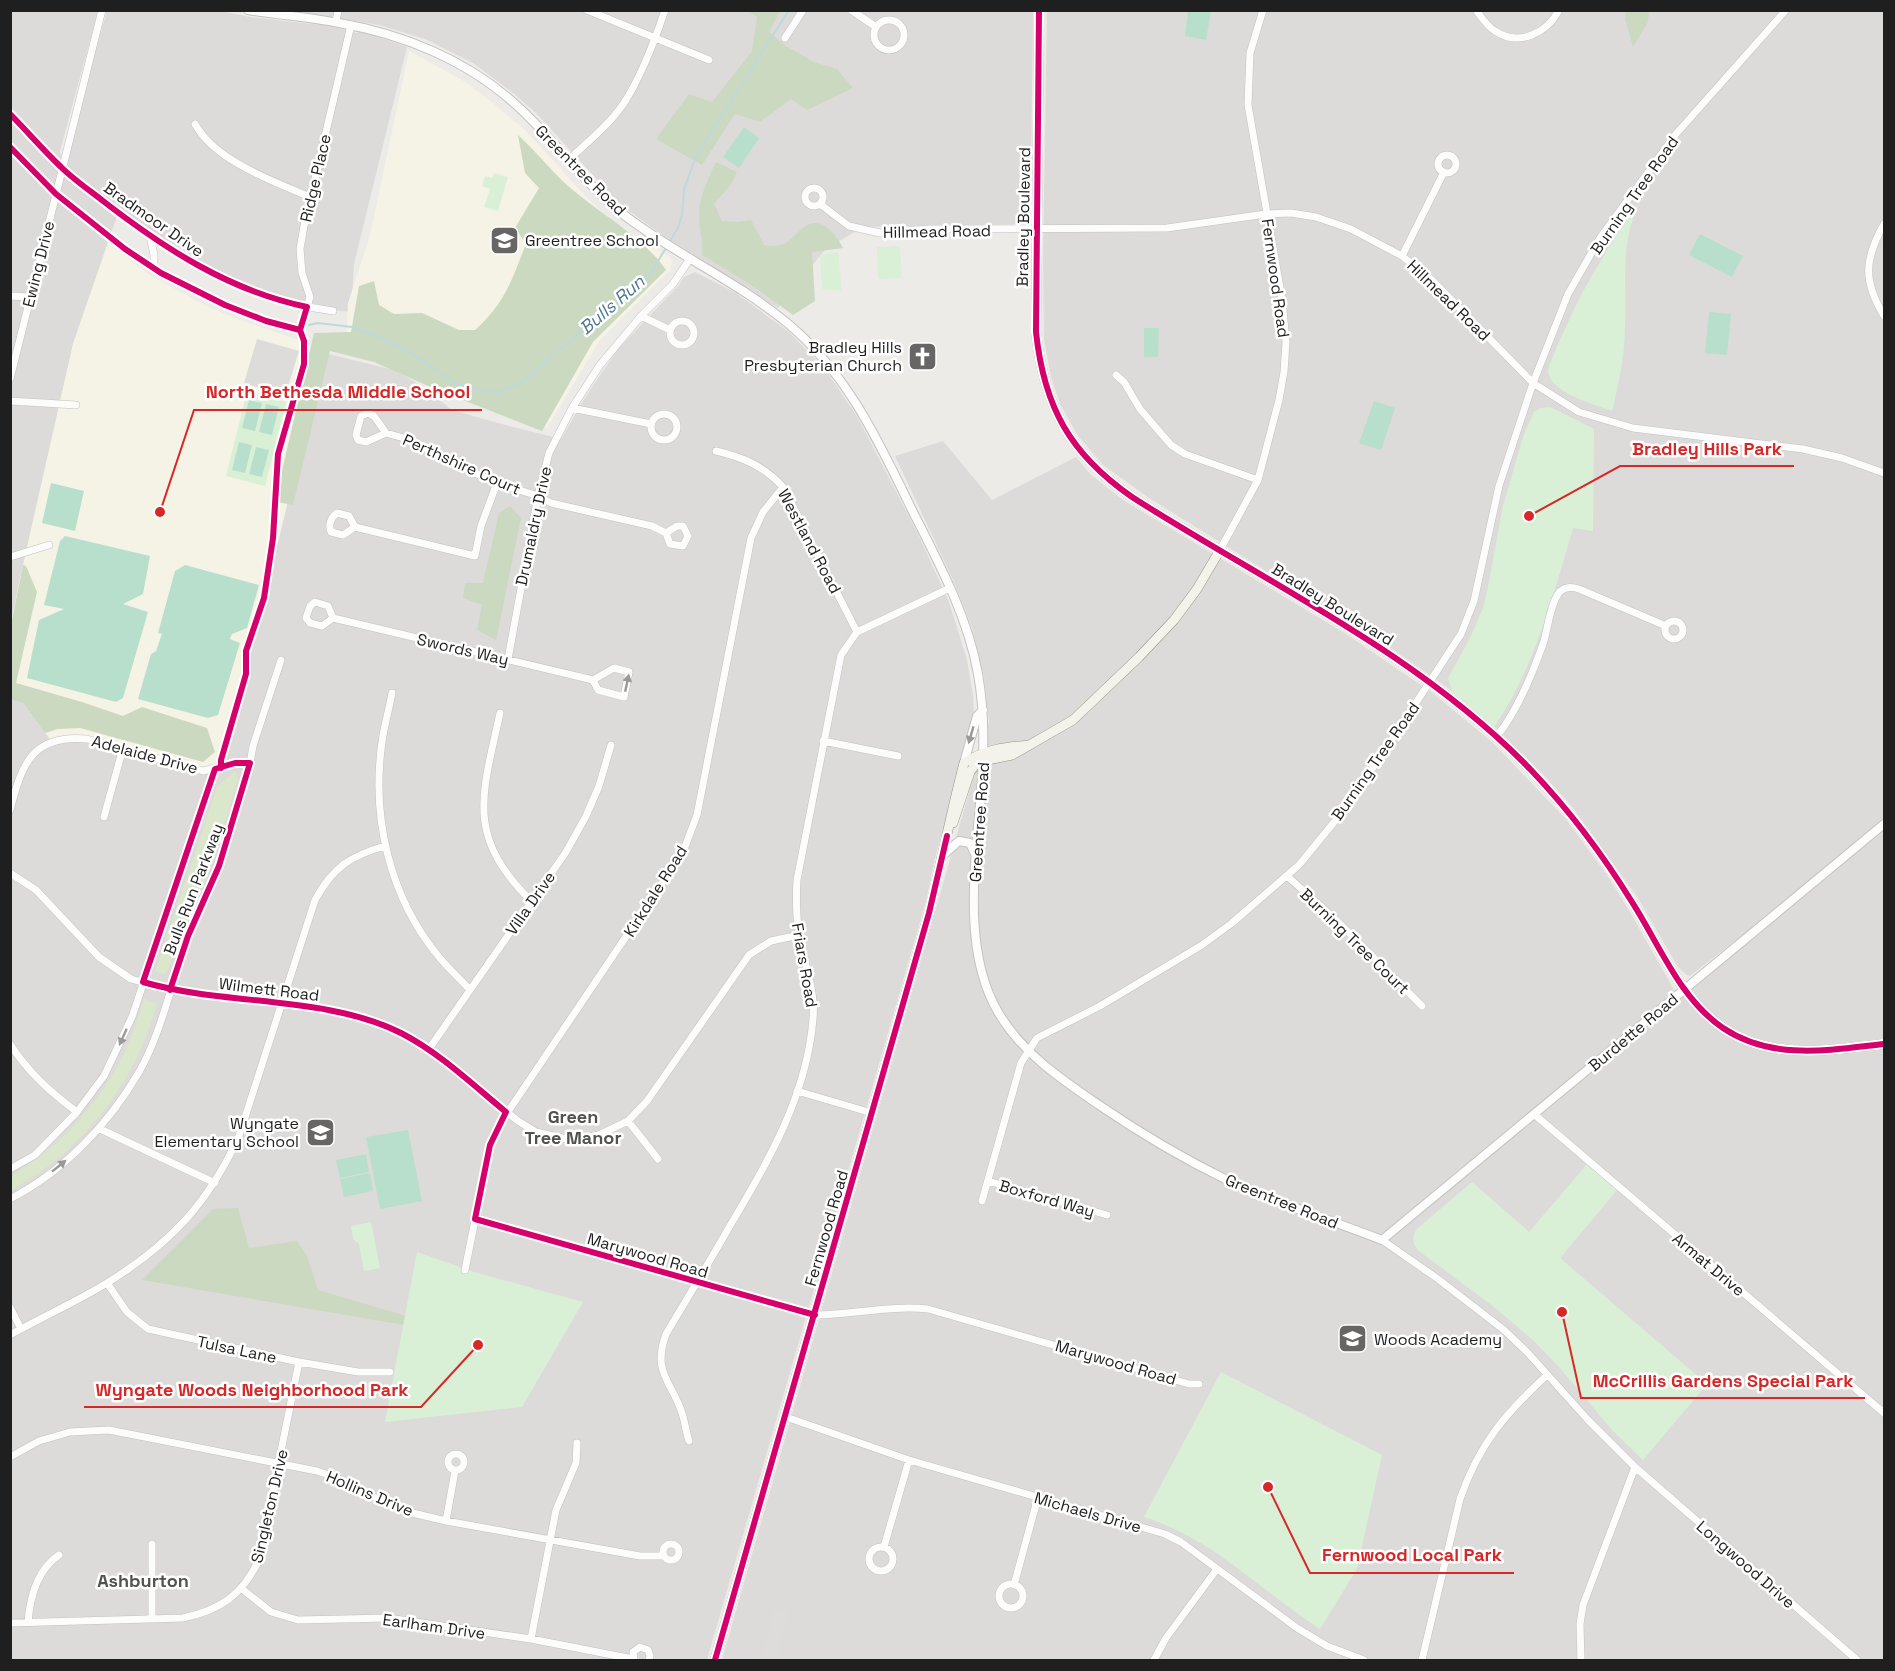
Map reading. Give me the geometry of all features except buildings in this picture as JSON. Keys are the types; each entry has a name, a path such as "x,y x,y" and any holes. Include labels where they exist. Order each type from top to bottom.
{"main road":[{"name":"Bradley Boulevard","path":"1040,10 1035,318 1039,359 1048,394 1066,430 1081,452 1108,480 1367,639 1429,682 1497,736 1545,785 1592,844 1632,901 1685,989 1716,1023 1741,1038 1761,1046 1786,1050 1817,1051 1884,1044"},
{"name":"Fernwood Road","path":"715,1660 929,913 952,805 964,763 984,756 1012,755 1072,720 1139,657 1174,620 1197,589 1220,550"},
{"name":"Fernwood Road","path":"947,836 970,772 984,756"}],"street":[{"name":"Ewing Drive","path":"10,379 102,10"},
{"name":"Greentree Road","path":"248,10 351,25 426,48 477,75 513,102 611,204 689,260 744,293 784,321 811,345 835,371 860,408 876,438 950,588 973,654 983,710 984,756 977,856 976,921 979,959 988,990 997,1010 1027,1050 1046,1068 1152,1140 1265,1196 1382,1240 1438,1279 1504,1330 1635,1467"},
{"path":"336,22 338,10"},
{"path":"587,10 709,60"},
{"path":"569,159 599,133 623,105 641,73 665,10"},
{"path":"785,38 803,10"},
{"path":"851,10 876,27"},
{"name":"Fernwood Road","path":"1220,550 1258,480 1284,372 1286,342 1282,299 1248,105 1250,53 1263,10"},
{"path":"1476,10 1495,31 1513,38 1532,36 1548,27 1559,10"},
{"name":"Burning Tree Road","path":"1027,1050 1037,1038 1100,1006 1202,945 1232,923 1299,865 1344,810 1461,634 1474,602 1499,486 1533,383 1568,294 1600,238 1676,134 1786,10"},
{"path":"886,20 895,21 903,30 902,42 892,49 883,48 875,39 876,27 886,20"},
{"name":"Ridge Place","path":"154,269 225,305 266,321 300,330 310,297 302,273 300,249 351,25"},
{"name":"Bradmoor Drive","path":"10,114 62,168 150,236 198,267 258,292 308,308 333,310"},
{"path":"195,124 209,144 230,158 262,176 310,197"},
{"path":"10,147 56,194 154,269"},
{"path":"1402,256 1443,172"},
{"name":"Hillmead Road","path":"820,204 849,226 880,233 930,229 1167,228 1266,214 1291,213 1316,217 1351,229 1402,256 1432,280 1533,383 1579,412 1633,428 1803,449 1842,458 1884,473"},
{"path":"1884,224 1870,254 1868,267 1868,280 1884,316"},
{"path":"150,236 154,269"},
{"name":"Drumaldry Drive","path":"508,659 538,496 549,453 572,408 600,365 640,316 673,284 689,260"},
{"path":"10,296 30,297"},
{"path":"640,316 670,330"},
{"path":"1116,375 1124,382 1140,409 1171,445 1185,454 1258,480"},
{"path":"10,401 76,405"},
{"path":"572,408 651,424"},
{"name":"Perthshire Court","path":"386,433 366,442 358,440 356,435 361,416 368,413 374,416 386,433 414,441 444,459 497,483 538,496 551,503 652,526 666,533"},
{"name":"Westland Road","path":"716,451 737,456 757,465 774,477 783,487 857,632"},
{"path":"356,528 475,556 481,526 497,483"},
{"name":"Kirkdale Road","path":"465,1270 490,1144 506,1112 683,852 697,815 751,538 763,512 783,487"},
{"path":"10,557 49,545"},
{"path":"1497,736 1526,686 1543,644 1556,598 1565,588 1572,586 1579,588 1666,626"},
{"path":"857,632 950,588"},
{"name":"Swords Way","path":"333,618 593,680 614,668 629,672 624,697 598,690 593,680"},
{"name":"Friars Road","path":"688,1441 682,1412 660,1363 663,1343 666,1334 766,1166 797,1090 809,1051 814,1016 811,986 799,935 796,908 797,880 841,655 857,632"},
{"name":"Bulls Run Parkway","path":"10,1199 60,1166 100,1129 139,1072 152,1042 188,936 219,866 253,746 281,660"},
{"path":"392,693 378,776 379,813 385,846 397,885 415,923 439,957 471,990"},
{"path":"964,763 977,716 983,710"},
{"path":"500,713 484,787 485,822 491,845 501,866 513,883 531,901"},
{"name":"Adelaide Drive","path":"10,810 19,776 25,764 39,750 52,742 72,737 87,738 203,771 235,763 250,763"},
{"path":"823,741 898,756"},
{"name":"Villa Drive","path":"429,1050 566,852 599,786 611,746"},
{"path":"104,817 123,748"},
{"name":"Bulls Run Parkway","path":"10,1169 35,1155 77,1112 104,1076 132,1017 215,769"},
{"name":"Burdette Road","path":"1382,1240 1884,824"},
{"path":"943,855 959,841 970,843 977,856"},
{"path":"10,1335 107,1283 165,1242 184,1224 215,1183 239,1136 315,900 324,883 335,870 349,860 364,852 385,846"},
{"name":"Wilmett Road","path":"10,873 36,890 99,957 131,979 170,990 328,1010 364,1019 400,1033 429,1050 506,1112 536,1132 566,1139 583,1139 601,1134 628,1121 647,1101 748,955 771,941 799,935"},
{"name":"Burning Tree Court","path":"1287,876 1335,919 1422,1006"},
{"path":"10,1044 22,1063 39,1082 77,1112"},
{"path":"982,1201 1021,1063 1027,1050"},
{"path":"797,1090 872,1113"},
{"name":"Armat Drive","path":"1535,1114 1884,1413"},
{"path":"628,1121 658,1159"},
{"path":"100,1129 215,1183"},
{"name":"Boxford Way","path":"988,1181 1107,1215"},
{"name":"Marywood Road","path":"475,1219 814,1315 841,1315 906,1307 928,1309 1190,1384 1199,1384"},
{"name":"Tulsa Lane","path":"107,1283 127,1312 148,1329 299,1362 358,1372 390,1372"},
{"path":"10,1307 21,1329"},
{"name":"Singleton Drive","path":"10,1623 183,1618 202,1614 215,1608 242,1589 259,1560 299,1362"},
{"path":"1422,1660 1460,1498 1469,1473 1499,1424 1547,1375"},
{"name":"Michaels Drive","path":"786,1417 909,1460 1165,1534 1181,1542 1297,1628 1327,1646 1364,1660"},
{"name":"Hollins Drive","path":"10,1457 39,1441 70,1432 109,1430 280,1463 337,1478 400,1509 446,1521 640,1556 663,1556"},
{"path":"531,1640 556,1510 576,1463 577,1443"},
{"path":"884,1547 909,1460"},
{"path":"1581,1660 1580,1624 1583,1605 1635,1467"},
{"name":"Longwood Drive","path":"1635,1467 1857,1660"},
{"path":"446,1521 455,1471"},
{"path":"1014,1585 1038,1497"},
{"path":"152,1544 152,1618"},
{"path":"28,1622 29,1609 38,1577 59,1555"},
{"path":"1154,1660 1166,1638 1217,1569"},
{"name":"Earlham Drive","path":"242,1589 272,1612 298,1620 388,1618 531,1640 634,1660 635,1650 643,1647 650,1653 649,1660"}],"shaded area":[{"path":"11,11 98,11 60,151 62,166 107,11 220,11 250,17 330,26 357,33 361,31 407,47 354,264 351,312 307,308 222,278 118,213 73,344 11,623"},
{"path":"293,11 1033,11 1028,214 1024,222 1019,224 862,227 824,251 778,308 674,243 630,212 614,198 536,113 473,63 425,39 379,25"},
{"path":"1047,11 1884,11 1884,818 1758,923 1690,976 1687,975 1678,967 1638,898 1574,809 1544,775 1496,728 1448,688 1397,652 1149,498 1103,465 1078,436 1060,404 1051,377 1044,339"},
{"name":"Greentree School","path":"409,51 467,83 494,104 525,130 589,200 613,221 669,257 672,262 670,270 600,340 547,428 430,382 346,345 348,303 370,236"},
{"path":"108,243 150,275 206,306 302,341 324,353 221,768 203,771 87,739 52,742 23,703 11,700 11,623 20,578 73,344"},
{"path":"695,272 736,293 789,332 825,369 858,418 918,534 949,602 967,660 974,717 935,858 926,901 707,1660 11,1660 10,700 23,703 52,742 72,737 221,767 324,353 394,370 421,385 452,410 561,439 586,396 618,349 684,277"},
{"path":"257,339 299,351 285,396 244,383"},
{"path":"943,441 992,500 1076,457 1090,474 1123,500 1346,634 1434,694 1492,742 1565,818 1607,875 1678,997 1884,830 1884,1660 722,1660 989,722 984,677 972,628 954,582 895,456"},
{"path":"774,1609 789,1613 776,1660 762,1656"}],"green space":[{"path":"746,11 780,11 769,32 786,46 814,62 837,69 853,88 807,110 791,99 760,122 735,114 702,165 656,139 689,94 712,102 752,51 757,17"},
{"path":"1188,11 1211,11 1206,40 1185,36"},
{"path":"1626,11 1649,11 1648,22 1633,47 1625,19"},
{"path":"744,127 759,138 739,168 723,157"},
{"path":"518,135 567,185 635,237 666,270 593,342 542,431 435,389 374,362 330,351 293,505 277,502 281,475 314,333 351,332 359,286 374,281 379,305 394,314 422,313 459,330 475,330 501,300 526,244 515,228 539,188 525,173"},
{"path":"716,162 737,172 732,183 714,204 722,221 751,220 764,245 772,246 788,242 806,226 818,223 833,233 843,248 812,252 815,301 793,315 753,286 702,255 699,217 701,199"},
{"path":"494,173 508,177 498,211 484,207 490,189 482,186 485,176 492,178"},
{"path":"1640,202 1629,233 1625,263 1624,347 1612,411 1574,397 1556,386 1548,371 1560,339 1590,279"},
{"path":"1700,234 1743,256 1732,277 1689,255"},
{"path":"900,246 902,278 878,279 877,247"},
{"path":"838,252 842,291 822,289 820,255"},
{"path":"1709,312 1731,314 1727,355 1705,353"},
{"path":"1144,328 1159,328 1158,357 1144,357"},
{"path":"247,392 286,402 265,486 226,476"},
{"path":"249,400 262,403 255,431 242,428"},
{"path":"1374,401 1395,408 1381,450 1359,443"},
{"path":"266,404 279,407 272,435 259,432"},
{"path":"1550,407 1594,429 1593,531 1573,528 1532,656 1494,727 1452,691 1448,678 1483,608 1503,506 1524,434 1534,412"},
{"path":"239,442 252,445 245,473 232,470"},
{"path":"256,447 269,450 262,477 249,474"},
{"path":"51,483 84,491 75,531 42,523"},
{"path":"510,506 521,518 496,640 477,630 482,605 463,598 465,583 483,583 499,513"},
{"path":"65,536 150,556 143,594 123,604 148,612 123,698 116,702 27,678 39,620 64,609 44,605 60,541"},
{"path":"23,565 26,566 37,592 16,683 123,716 142,707 207,728 215,752 203,762 80,728 58,729 45,733 23,703 11,700 11,625"},
{"path":"185,565 259,585 247,628 232,634 230,639 240,643 218,715 208,718 138,699 151,654 156,651 162,634 158,633 175,571"},
{"path":"235,771 238,780 211,867 166,974 155,972 217,787"},
{"path":"144,999 157,1004 148,1033 120,1087 103,1112 61,1156 37,1175 11,1190 11,1176 28,1166 60,1139 102,1091 123,1056"},
{"path":"408,1130 422,1201 380,1209 366,1137"},
{"path":"366,1154 369,1172 340,1178 336,1160"},
{"path":"1588,1163 1618,1189 1560,1258 1707,1384 1643,1460 1613,1431 1534,1341 1494,1307 1419,1251 1414,1243 1413,1237 1418,1228 1472,1182 1529,1232"},
{"path":"370,1173 373,1191 344,1197 340,1179"},
{"path":"238,1208 249,1248 297,1241 307,1256 318,1290 406,1316 404,1325 142,1280 213,1209"},
{"path":"371,1222 380,1268 364,1271 359,1244 353,1239 351,1226"},
{"path":"417,1252 474,1272 583,1302 522,1407 385,1422"},
{"path":"1221,1372 1382,1455 1357,1569 1320,1629 1215,1552 1170,1527 1144,1517"}],"waterway":[{"name":"Bulls Run","path":"309,325 318,323 352,327 373,334 406,350 458,384 484,391 499,392 523,382 588,325 627,295 652,271 678,228 682,215 684,190 696,156 789,10"}],"cycle path":[{"path":"1039,10 1036,332 1040,359 1054,406 1076,446 1110,481 1132,497 1391,655 1487,728 1531,770 1572,817 1621,884 1682,986 1694,1002 1723,1028 1761,1045 1781,1049 1802,1051 1884,1044"},
{"path":"10,114 71,176 150,236 225,279 279,300 307,307 300,330"},
{"path":"10,147 56,194 125,249 161,273 225,305 266,321 300,330"},
{"path":"221,768 221,760 246,674 246,651 264,598 273,538 278,454 304,364 304,341 300,330"},
{"path":"170,990 188,936 219,866 250,763 235,763 215,769 143,982 175,990 207,995 308,1006 340,1012 401,1033 443,1060 506,1112 490,1145 475,1219 815,1315"},
{"path":"715,1660 929,913 947,836"}],"place":[{"name":"Greentree School","path":"504,240"},
{"name":"Bradley Hills Presbyterian Church","path":"923,356"},
{"name":"North Bethesda Middle School","path":"160,512"},
{"name":"Bradley Hills Park","path":"1529,516"},
{"name":"Wyngate Elementary School","path":"320,1132"},
{"name":"McCrillis Gardens Special Park","path":"1562,1312"},
{"name":"Woods Academy","path":"1353,1339"},
{"name":"Wyngate Woods Neighborhood Park","path":"478,1345"},
{"name":"Fernwood Local Park","path":"1268,1487"}],"district":[{"name":"Green Tree Manor","path":"573,1127"},
{"name":"Ashburton","path":"143,1581"}]}
